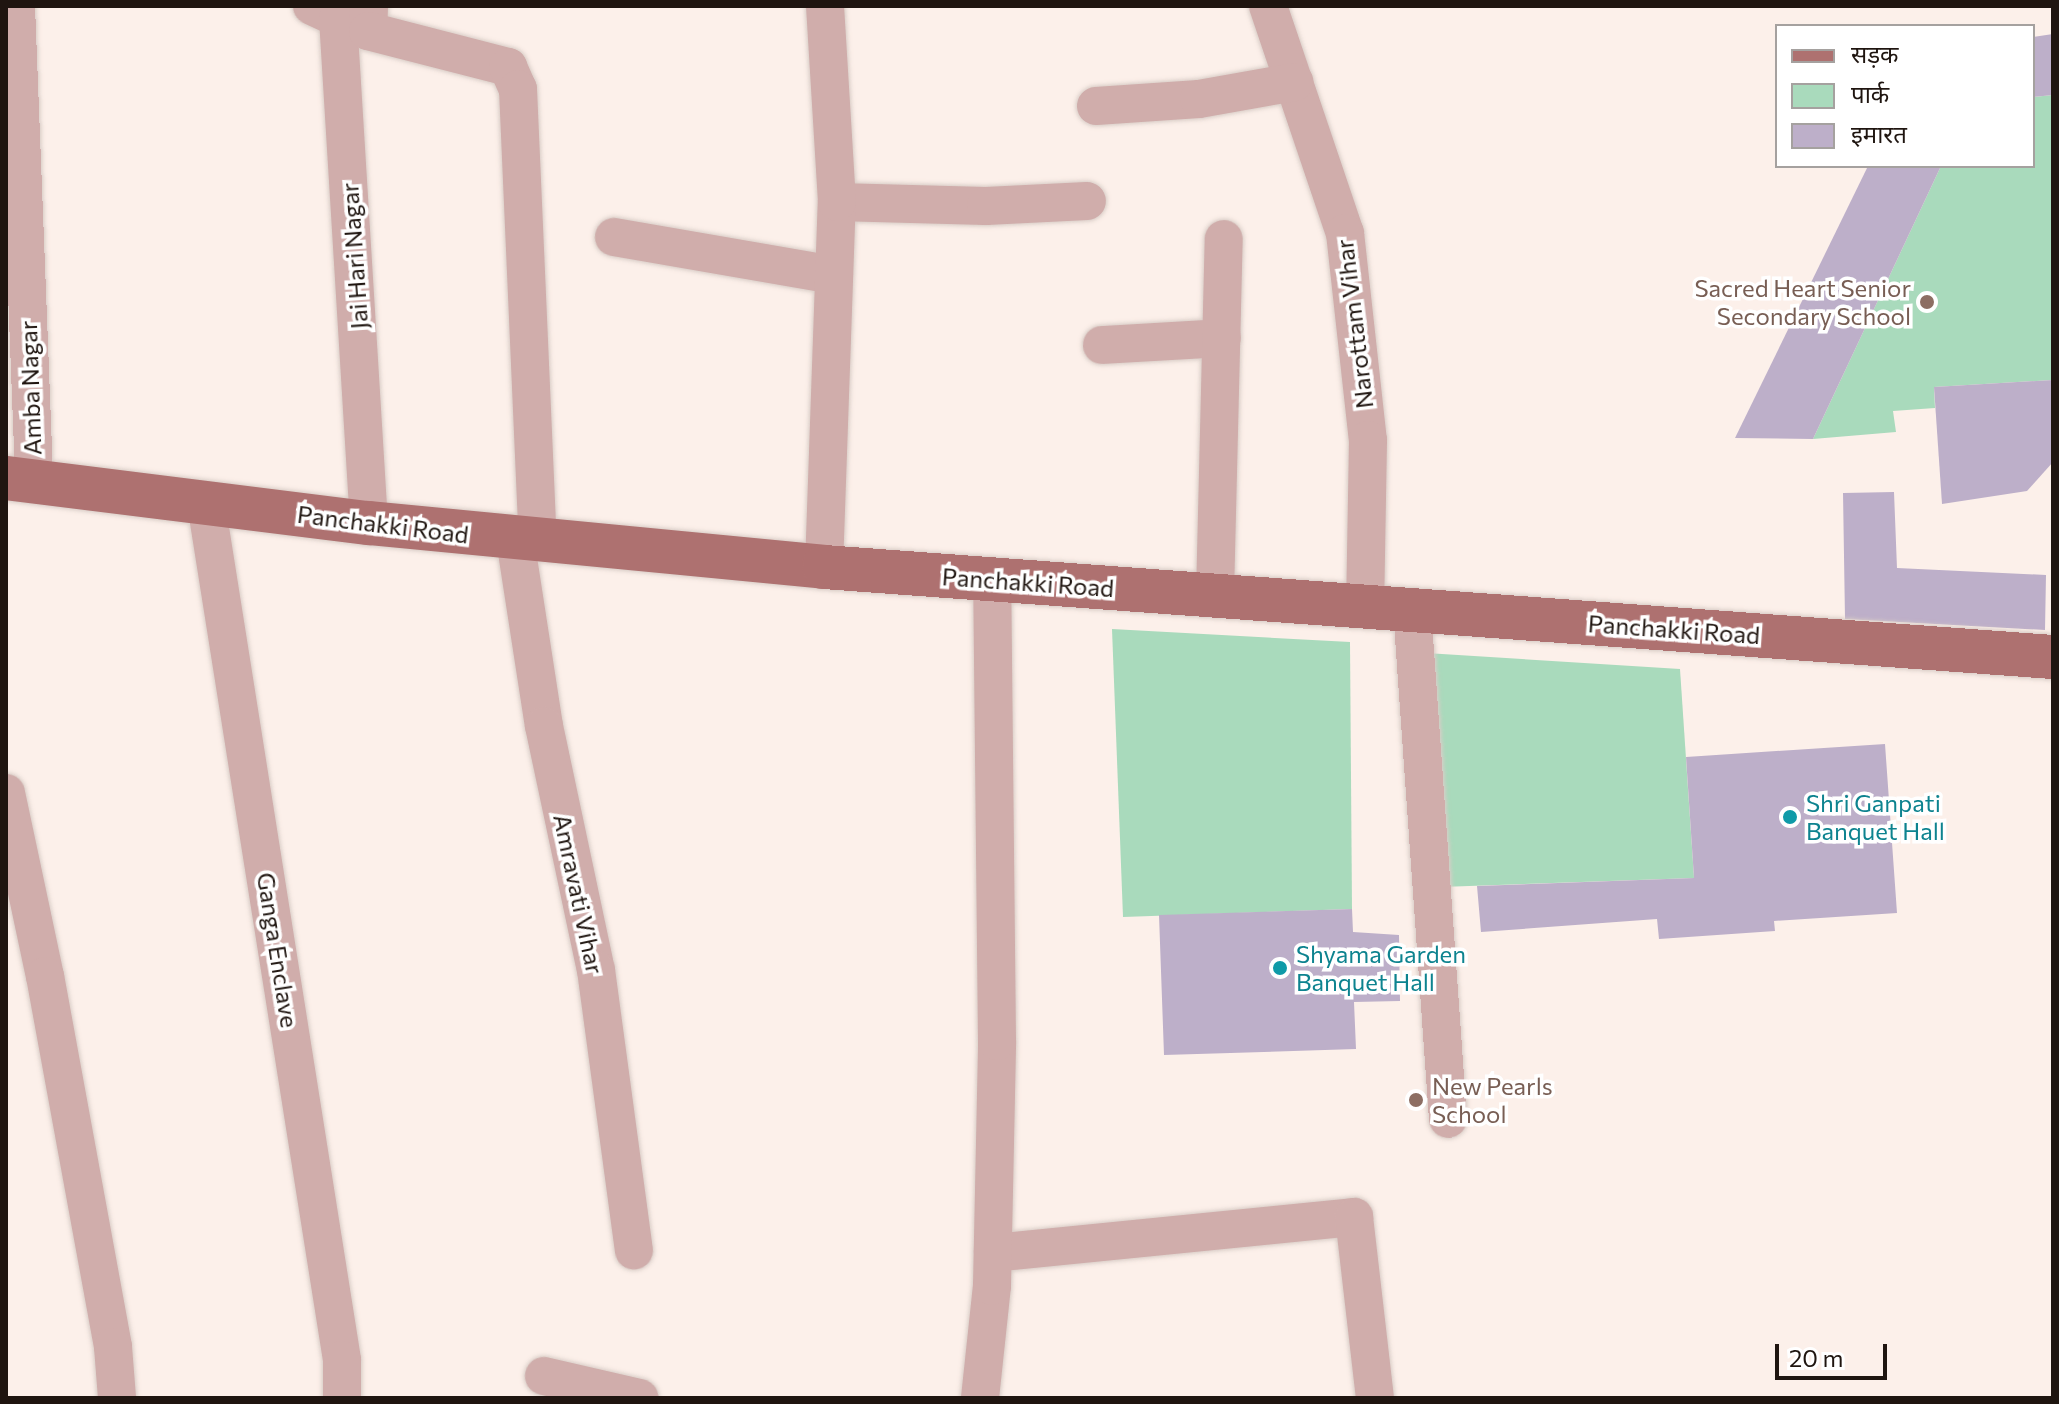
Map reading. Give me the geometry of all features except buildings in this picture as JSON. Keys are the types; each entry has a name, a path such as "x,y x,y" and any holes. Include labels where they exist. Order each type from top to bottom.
{"main road":[{"name":"Panchakki Road","path":"20,480 369,523 824,567 2053,657"}],"street":[{"name":"Amba Nagar","path":"16,6 20,480"},
{"path":"824,567 837,202 825,6"},
{"name":"Narottam Vihar","path":"1268,6 1345,233 1368,440 1365,605"},
{"name":"Jai Hari Nagar","path":"347,15 369,523"},
{"name":"Amravati Vihar","path":"347,15 508,67 518,89 527,540 544,726 596,970 634,1250"},
{"path":"1096,106 1199,99 1294,82"},
{"path":"837,202 986,206 1087,201"},
{"path":"614,237 834,275"},
{"path":"1215,595 1224,239"},
{"path":"1102,345 1222,338"},
{"name":"Ganga Enclave","path":"206,503 342,1360 342,1398"},
{"path":"980,1398 993,1253 997,1041 992,579"},
{"path":"1412,609 1448,1119"},
{"path":"6,793 45,976 113,1347 117,1398"},
{"path":"993,1253 1354,1217 1375,1398"},
{"path":"544,1376 639,1398"}],"green space":[{"path":"2053,95 2053,380 1934,387 1935,408 1893,411 1896,432 1813,439 1940,168 2035,168 2035,97"},
{"path":"1112,629 1350,642 1352,909 1123,917"},
{"path":"1426,653 1680,669 1694,878 1441,887"}],"place":[{"name":"Sacred Heart Senior Secondary School","path":"1927,302"},
{"name":"Shri Ganpati Banquet Hall","path":"1790,817"},
{"name":"Shyama Garden Banquet Hall","path":"1280,968"},
{"name":"New Pearls School","path":"1416,1100"}]}
